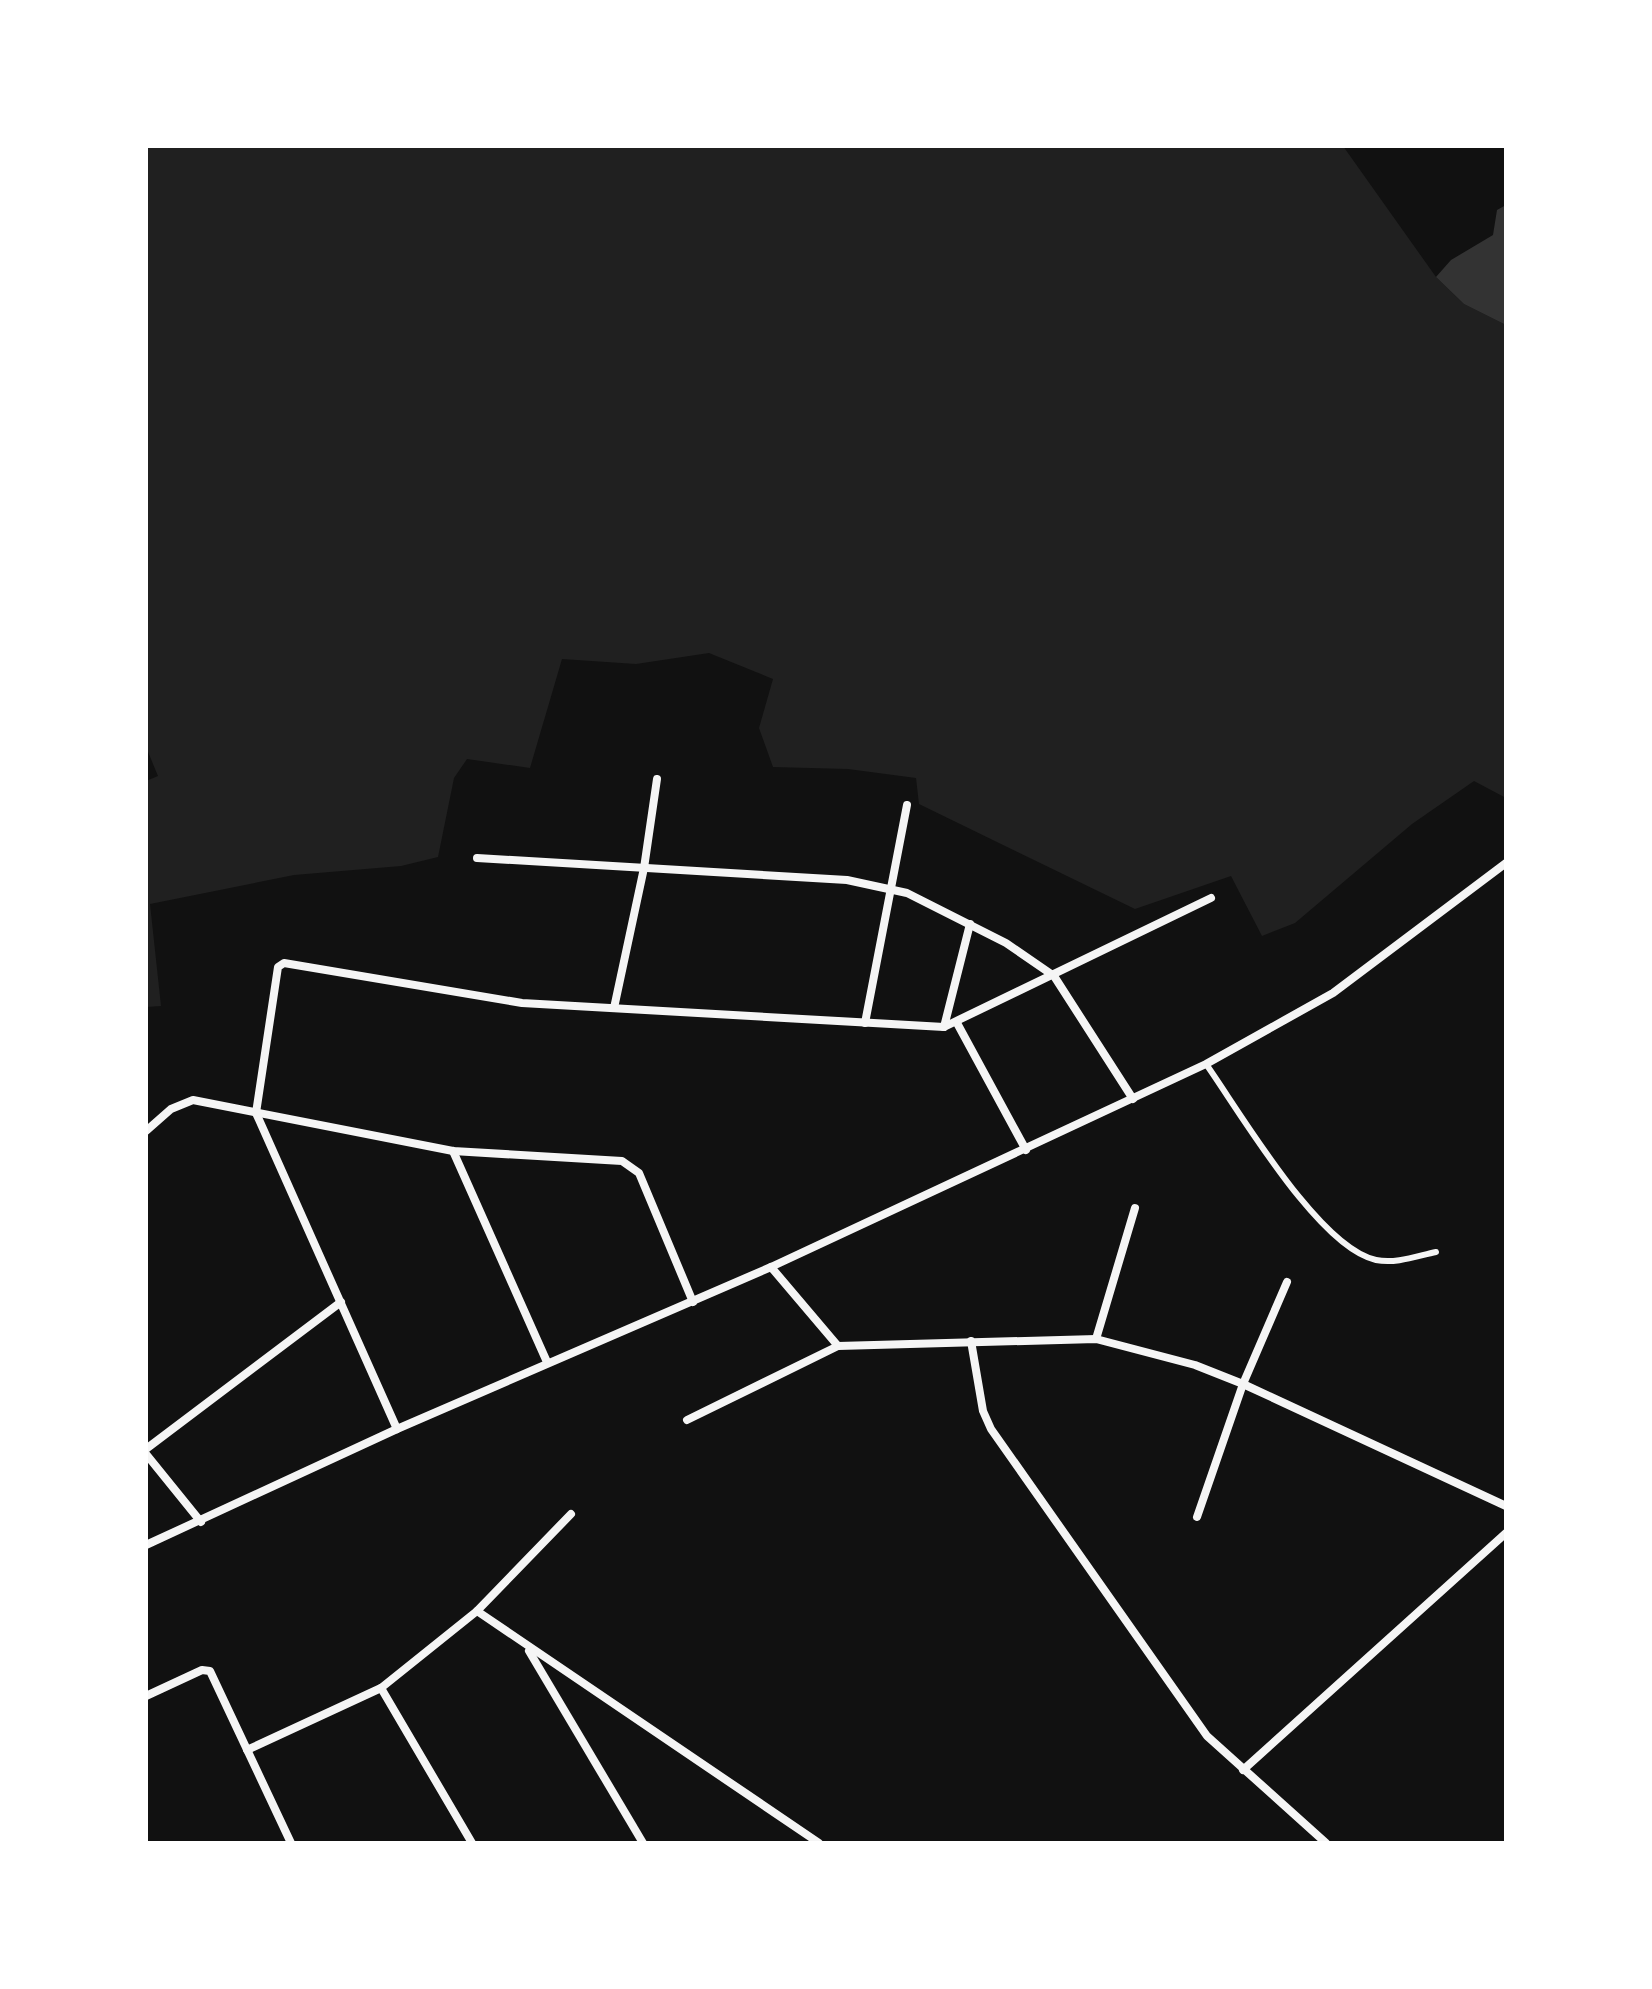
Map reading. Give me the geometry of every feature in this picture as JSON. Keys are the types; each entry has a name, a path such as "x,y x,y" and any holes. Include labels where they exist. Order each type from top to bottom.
{"street":[{"path":"614,1008 644,868 657,779"},
{"path":"865,1023 907,805"},
{"path":"477,858 847,880 891,887 970,924 1054,976 1133,1099"},
{"path":"146,1545 547,1362 771,1267 1206,1064 1333,993 1506,863"},
{"path":"397,1429 256,1113 278,967 293,961 522,1003 944,1027 1211,898"},
{"path":"944,1027 970,924"},
{"path":"957,1023 1026,1150"},
{"path":"146,1131 183,1102 209,1103 453,1151 622,1161 632,1165 693,1302"},
{"path":"453,1151 547,1362"},
{"path":"1096,1339 1135,1208"},
{"path":"771,1267 838,1346"},
{"path":"1197,1517 1243,1384 1287,1282"},
{"path":"201,1522 146,1452 341,1302"},
{"path":"687,1420 838,1346 1096,1339 1195,1365 1243,1384 1506,1506"},
{"path":"971,1341 983,1411 991,1429 1190,1714 1243,1770 1326,1843"},
{"path":"247,1750 381,1688 477,1611 571,1514"},
{"path":"1243,1770 1506,1533"},
{"path":"477,1611 819,1843"},
{"path":"527,1647 643,1843"},
{"path":"146,1696 202,1670 210,1671 291,1843"},
{"path":"381,1688 472,1843"}],"lane":[{"path":"1206,1064 1304,1203 1336,1238 1375,1260 1394,1261 1436,1252"}],"shaded area":[{"path":"146,146 1343,146 1436,277 1464,304 1506,325 1506,798 1474,781 1412,824 1295,923 1262,936 1231,876 1135,909 919,804 916,778 848,769 773,767 759,728 773,679 709,653 636,664 562,659 530,768 467,759 454,778 438,857 401,866 294,875 150,904 161,1006 146,1007 146,781 158,776 146,747"},
{"path":"1506,205 1506,325 1464,304 1436,277 1451,260 1493,235 1497,210"}]}
